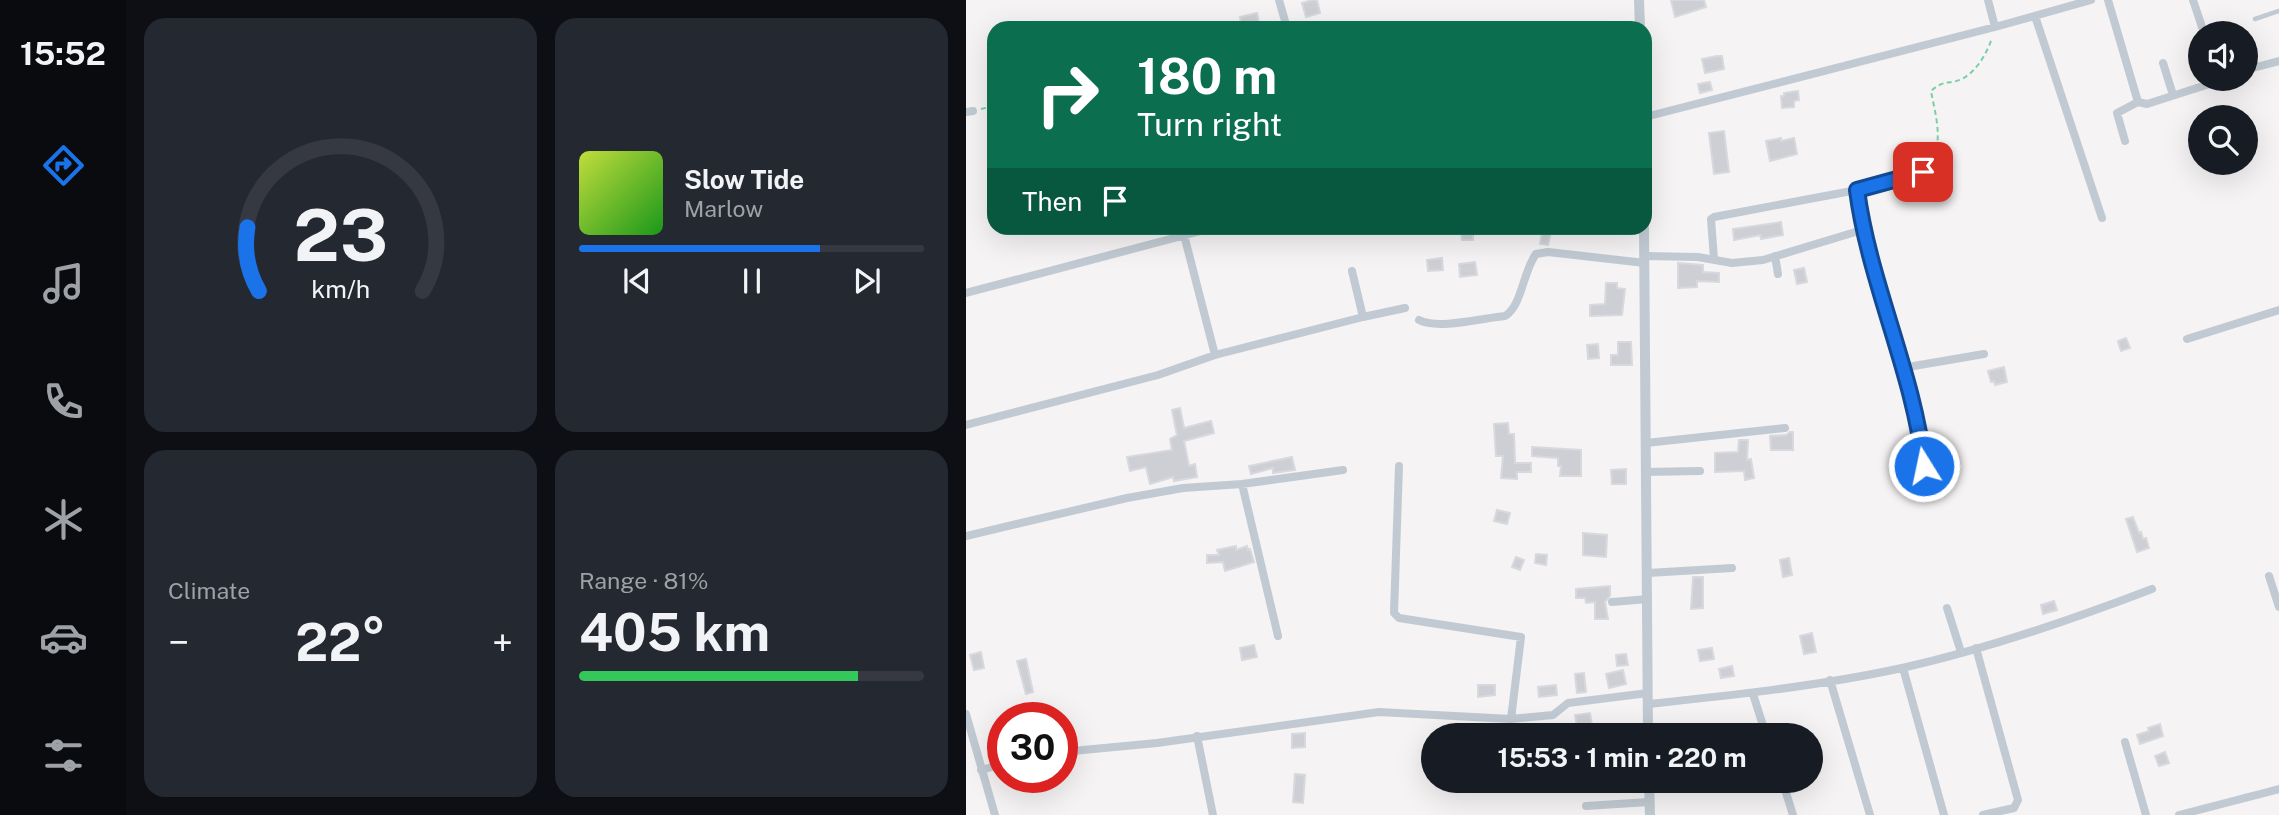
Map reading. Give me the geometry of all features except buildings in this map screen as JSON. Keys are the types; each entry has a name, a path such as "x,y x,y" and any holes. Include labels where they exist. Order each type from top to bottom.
{"street":[{"path":"1279,0 1285,21"},
{"path":"1639,0 1640,21"},
{"path":"1988,0 1995,27"},
{"path":"1652,115 2091,0"},
{"path":"2108,0 2138,102"},
{"path":"2193,0 2200,21"},
{"path":"2035,16 2102,218"},
{"path":"2258,67 2279,61"},
{"path":"2163,63 2173,95"},
{"path":"2125,141 2117,113 2138,102 2147,104 2188,90"},
{"path":"1714,259 1714,218 1857,190 1923,172"},
{"path":"1857,190 1863,230 1902,368 1921,442 1924,466"},
{"path":"1419,320 1426,324 1505,316 1516,302 1528,264 1536,254 1548,252 1645,259 1714,259 1732,263 1763,260 1863,230"},
{"path":"966,293 1184,235 1215,355"},
{"path":"1644,235 1648,723"},
{"path":"1774,256 1778,274"},
{"path":"1352,271 1363,317"},
{"path":"966,425 1158,375 1215,355 1405,308"},
{"path":"2187,340 2279,310"},
{"path":"1902,368 1984,354"},
{"path":"1646,443 1785,428"},
{"path":"1399,466 1394,613 1399,618 1521,637 1511,719"},
{"path":"966,536 1127,498 1183,488 1242,484 1343,470"},
{"path":"1645,472 1700,471"},
{"path":"1242,484 1278,636"},
{"path":"1648,573 1732,568"},
{"path":"2269,576 2279,607"},
{"path":"1078,750 1157,743 1379,712 1511,719 1553,715 1568,703 1585,700 1753,694 1903,667 1961,652 2098,610 2152,589"},
{"path":"1612,601 1648,599"},
{"path":"1947,608 1961,652"},
{"path":"1976,648 2018,795 2014,808 1983,815"},
{"path":"1903,667 1944,815"},
{"path":"1830,680 1870,815"},
{"path":"1753,694 1762,723"},
{"path":"966,714 995,815"},
{"path":"1197,736 1213,815"},
{"path":"2125,742 2146,815"},
{"path":"981,770 987,768"},
{"path":"2179,815 2279,789"},
{"path":"1649,793 1650,815"},
{"path":"1786,793 1793,815"},
{"path":"1586,806 1649,802"}],"lane":[{"path":"2255,19 2279,11"}],"path":[{"path":"1923,172 1935,158 1938,129 1931,91 1940,83 1962,79 1977,66 1988,49 1995,27"},
{"path":"969,111 987,107"}],"route":[{"path":"1923,172 1857,190 1863,230 1893,332 1921,442 1924,466"}]}
